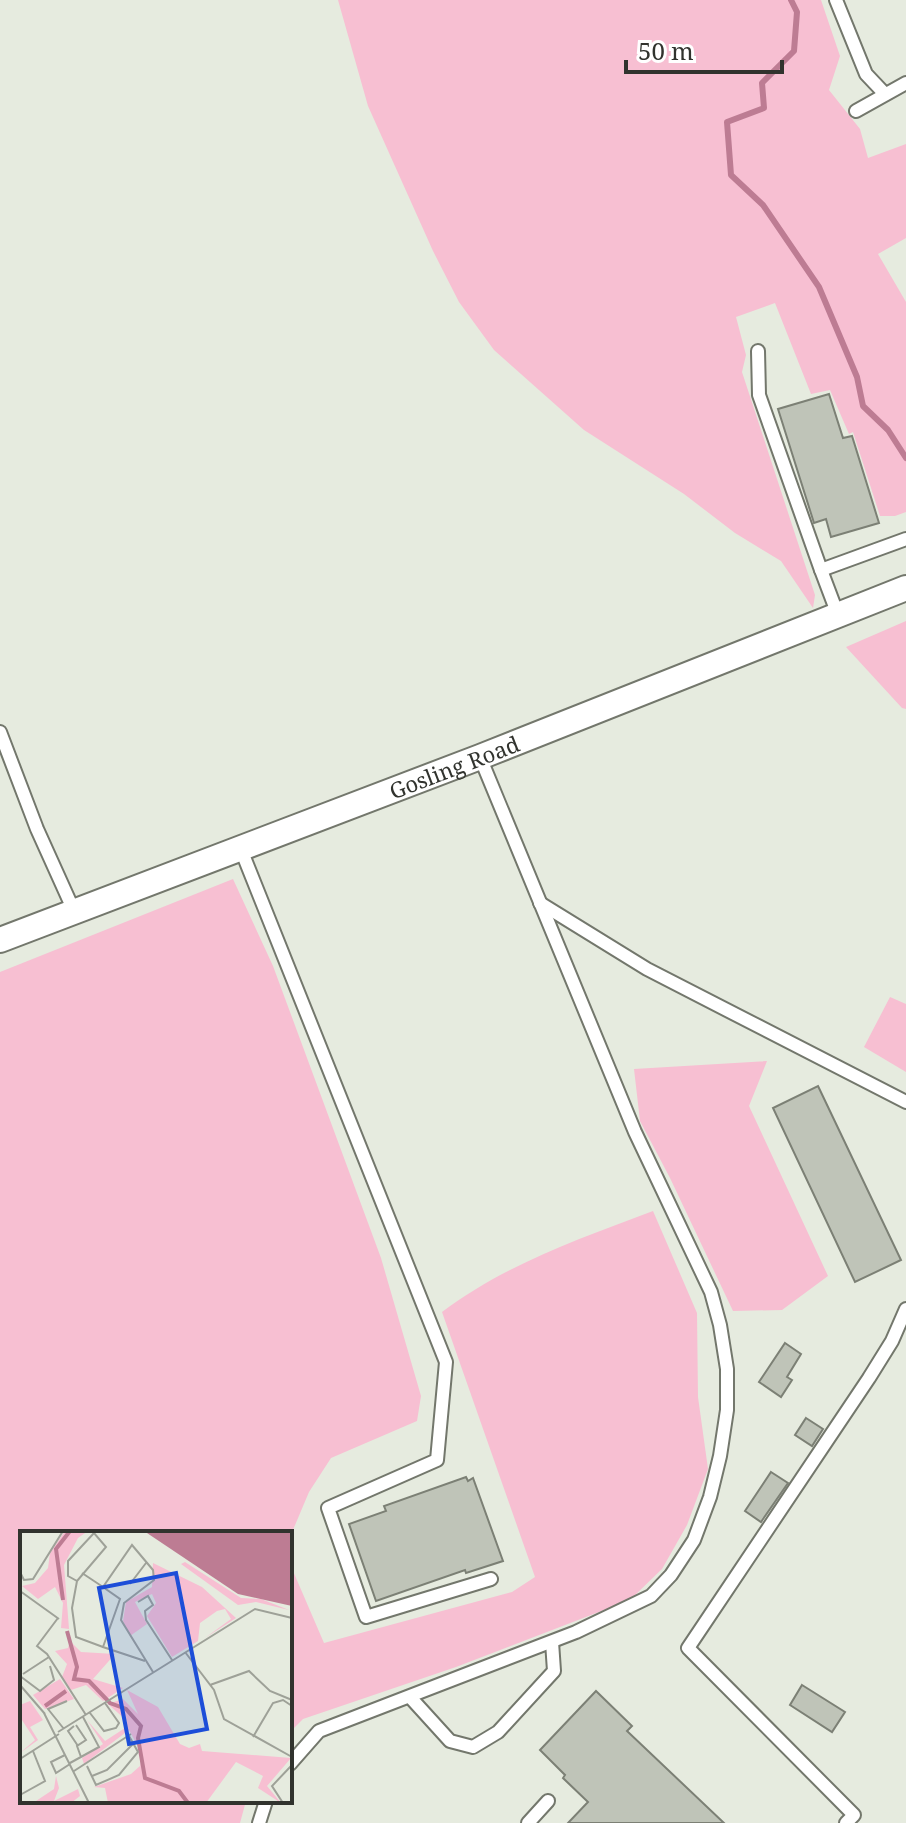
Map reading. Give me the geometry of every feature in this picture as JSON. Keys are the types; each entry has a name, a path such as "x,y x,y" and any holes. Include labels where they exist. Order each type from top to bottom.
{"street":[{"name":"Gosling Road","path":"0,940 480,757 906,588"}],"lane":[{"path":"851,0 838,4 866,74 884,93"},
{"path":"856,111 906,83"},
{"path":"758,351 759,395 838,615"},
{"path":"821,570 906,539"},
{"path":"0,732 37,829 74,911"},
{"path":"292,1762 319,1731 552,1642 651,1596 671,1575 694,1540 710,1497 720,1456 727,1410 727,1369 711,1292 635,1132 480,757"},
{"path":"240,847 446,1362 437,1460 328,1508 366,1617 491,1579"},
{"path":"540,902 647,969 906,1102"},
{"path":"854,1820 688,1648 869,1378 892,1341 906,1309"},
{"path":"410,1697 450,1741 473,1747 498,1732 554,1671 552,1642"},
{"path":"528,1823 548,1801"},
{"path":"259,1823 265,1803"}],"shaded area":[{"path":"338,0 821,0 840,56 829,90 860,129 868,158 906,144 906,238 878,254 906,302 906,512 880,516 853,432 849,434 830,390 811,394 775,303 736,317 746,355 742,372 815,595 813,608 781,561 584,430 494,350 459,302 368,106"},
{"path":"906,621 906,709 846,647"},
{"path":"233,879 273,966 381,1258 421,1396 417,1421 331,1458 309,1492 292,1532 20,1531 20,1803 245,1803 240,1823 0,1823 0,972"},
{"path":"890,997 906,1004 906,1072 864,1047"},
{"path":"767,1061 749,1106 828,1276 782,1310 733,1311 640,1121 634,1069"},
{"path":"653,1211 697,1313 698,1397 708,1469 687,1525 662,1569 630,1600 456,1667 303,1719 292,1730 292,1569 324,1643 512,1592 535,1577 442,1312 517,1266"}],"building":[{"path":"829,394 843,438 852,436 879,523 831,537 826,519 814,523 778,409"},
{"path":"818,1086 901,1260 855,1282 773,1108"},
{"path":"785,1343 801,1354 787,1377 792,1380 781,1397 759,1382"},
{"path":"806,1418 823,1429 812,1446 795,1435"},
{"path":"771,1472 788,1483 761,1522 745,1511"},
{"path":"466,1477 468,1481 473,1478 503,1561 466,1573 465,1570 376,1601 349,1524 386,1511 384,1506"},
{"path":"802,1685 845,1712 832,1732 790,1705"},
{"path":"596,1691 632,1726 627,1731 724,1823 568,1823 588,1802 540,1750"}],"waterway":[{"path":"791,0 797,12 794,51 762,83 764,108 727,122 731,175 763,205 819,287 857,377 863,406 888,430 906,458"}]}
